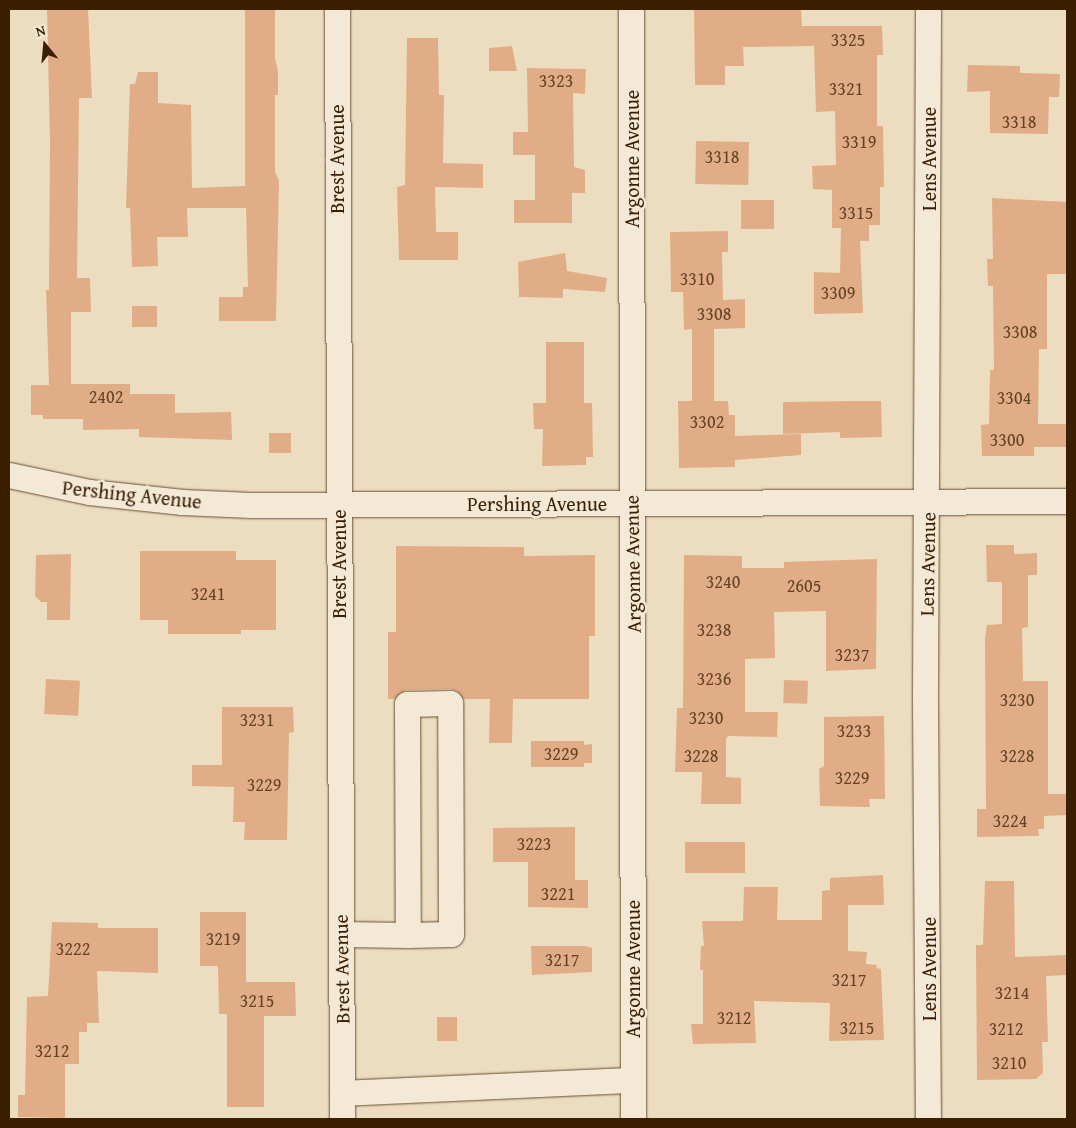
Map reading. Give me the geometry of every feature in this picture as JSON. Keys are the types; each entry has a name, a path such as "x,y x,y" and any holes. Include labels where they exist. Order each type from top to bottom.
{"street":[{"name":"Brest Avenue","path":"337,9 337,504 342,1119"},
{"name":"Argonne Avenue","path":"631,9 633,1119"},
{"name":"Lens Avenue","path":"928,9 928,500 925,699 928,1119"},
{"name":"Pershing Avenue","path":"9,475 89,492 182,502 337,504 928,500 1067,501"},
{"path":"341,934 408,935 451,934 450,703 407,704 408,935"},
{"path":"342,1093 632,1080"}],"building":[{"path":"47,9 88,9 92,98 79,98 77,278 90,278 91,312 71,312 71,384 130,384 130,394 175,394 175,413 231,412 232,440 139,437 139,429 83,430 83,419 43,419 43,415 31,415 31,385 49,385 46,290 49,290 50,141"},
{"path":"245,9 275,9 275,59 278,71 278,95 275,95 275,172 279,181 276,321 219,321 219,297 243,297 243,287 248,287 246,208 187,208 188,237 157,237 158,266 132,267 130,208 126,208 130,84 135,84 138,72 158,72 158,103 191,105 192,188 245,186"},
{"path":"694,9 801,9 802,26 882,26 883,55 877,55 877,126 883,126 884,187 880,187 880,225 869,225 869,241 860,241 863,313 814,314 814,272 840,273 841,228 832,228 832,190 813,189 812,166 836,165 835,111 816,112 814,46 743,47 744,66 725,66 725,85 695,85"},
{"path":"407,38 438,38 439,95 444,95 443,163 483,164 483,188 435,187 436,232 458,232 458,260 399,260 397,187 405,185"},
{"path":"512,46 517,71 489,71 489,48"},
{"path":"968,65 1020,66 1020,73 1060,74 1059,97 1049,97 1048,134 990,133 990,91 967,92"},
{"path":"527,68 586,69 585,94 573,93 574,167 585,170 585,193 572,193 572,223 514,223 514,200 535,200 535,155 513,155 513,132 528,132"},
{"path":"696,141 749,142 748,185 695,184"},
{"path":"992,198 1067,202 1067,274 1047,274 1047,349 1039,349 1038,424 1067,424 1067,447 1034,447 1034,456 982,456 981,425 989,424 990,370 994,370 993,286 988,286 987,259 993,259"},
{"path":"741,200 774,200 774,229 741,229"},
{"path":"728,231 728,252 722,252 723,300 745,299 745,328 714,329 714,401 728,401 729,415 735,415 735,436 801,434 801,455 735,460 735,467 679,468 678,401 692,401 692,329 684,330 683,292 671,292 670,232"},
{"path":"565,253 567,271 607,278 605,292 563,289 563,298 519,297 518,262"},
{"path":"132,306 157,306 157,327 132,327"},
{"path":"546,342 584,342 584,403 592,403 593,457 586,457 586,465 542,466 543,429 534,429 533,403 546,403"},
{"path":"881,401 882,437 840,438 840,432 783,434 783,402"},
{"path":"269,433 291,433 291,453 269,453"},
{"path":"986,545 1014,545 1014,554 1037,553 1037,575 1028,575 1028,627 1022,628 1023,681 1048,681 1048,794 1067,794 1067,815 1044,816 1044,829 1038,829 1039,836 977,837 977,809 986,809 985,638 987,625 1002,624 1002,582 987,582"},
{"path":"396,546 524,547 524,556 595,555 595,636 589,636 589,699 513,699 512,743 489,743 490,699 463,699 457,691 450,689 406,690 394,699 388,699 388,632 396,632"},
{"path":"140,551 236,551 236,560 276,560 276,630 241,630 241,634 168,634 168,620 140,620"},
{"path":"71,554 70,620 47,620 47,602 41,602 35,596 36,555"},
{"path":"684,555 742,556 742,568 784,568 784,562 877,559 876,669 826,671 826,611 774,612 775,658 745,659 745,712 778,712 777,737 728,736 726,739 726,777 741,778 741,804 701,804 702,772 675,772 677,708 683,708"},
{"path":"46,679 80,681 78,716 44,714"},
{"path":"784,680 808,681 807,704 783,703"},
{"path":"222,707 293,707 294,732 289,733 287,840 244,840 245,822 233,822 234,787 192,786 192,765 222,765"},
{"path":"884,716 885,799 869,799 870,807 820,806 819,769 824,766 824,717"},
{"path":"531,741 584,741 584,745 592,744 592,763 584,763 584,767 531,767"},
{"path":"575,827 575,880 588,880 588,908 528,907 528,862 493,862 493,828"},
{"path":"685,842 745,842 745,873 685,873"},
{"path":"883,875 884,905 848,905 848,951 867,952 866,964 877,965 876,968 881,969 884,1040 829,1041 830,1003 754,1001 756,1043 693,1044 691,1024 703,1024 703,970 700,970 701,946 704,946 702,921 743,921 744,887 778,887 777,920 822,920 822,891 830,890 830,878"},
{"path":"985,881 1014,881 1015,957 1067,955 1067,975 1046,976 1048,1042 1042,1042 1043,1073 1036,1079 977,1080 976,945 983,945"},
{"path":"200,912 246,912 246,982 295,982 296,1016 264,1016 264,1107 227,1107 227,1014 219,1014 218,966 200,966"},
{"path":"52,922 98,923 98,928 158,928 158,973 97,971 99,1023 87,1023 87,1032 79,1032 79,1064 65,1064 65,1118 18,1117 18,1095 25,1095 27,997 48,996"},
{"path":"531,946 586,946 592,948 592,972 532,975"},
{"path":"437,1017 457,1017 457,1041 437,1041"}]}
